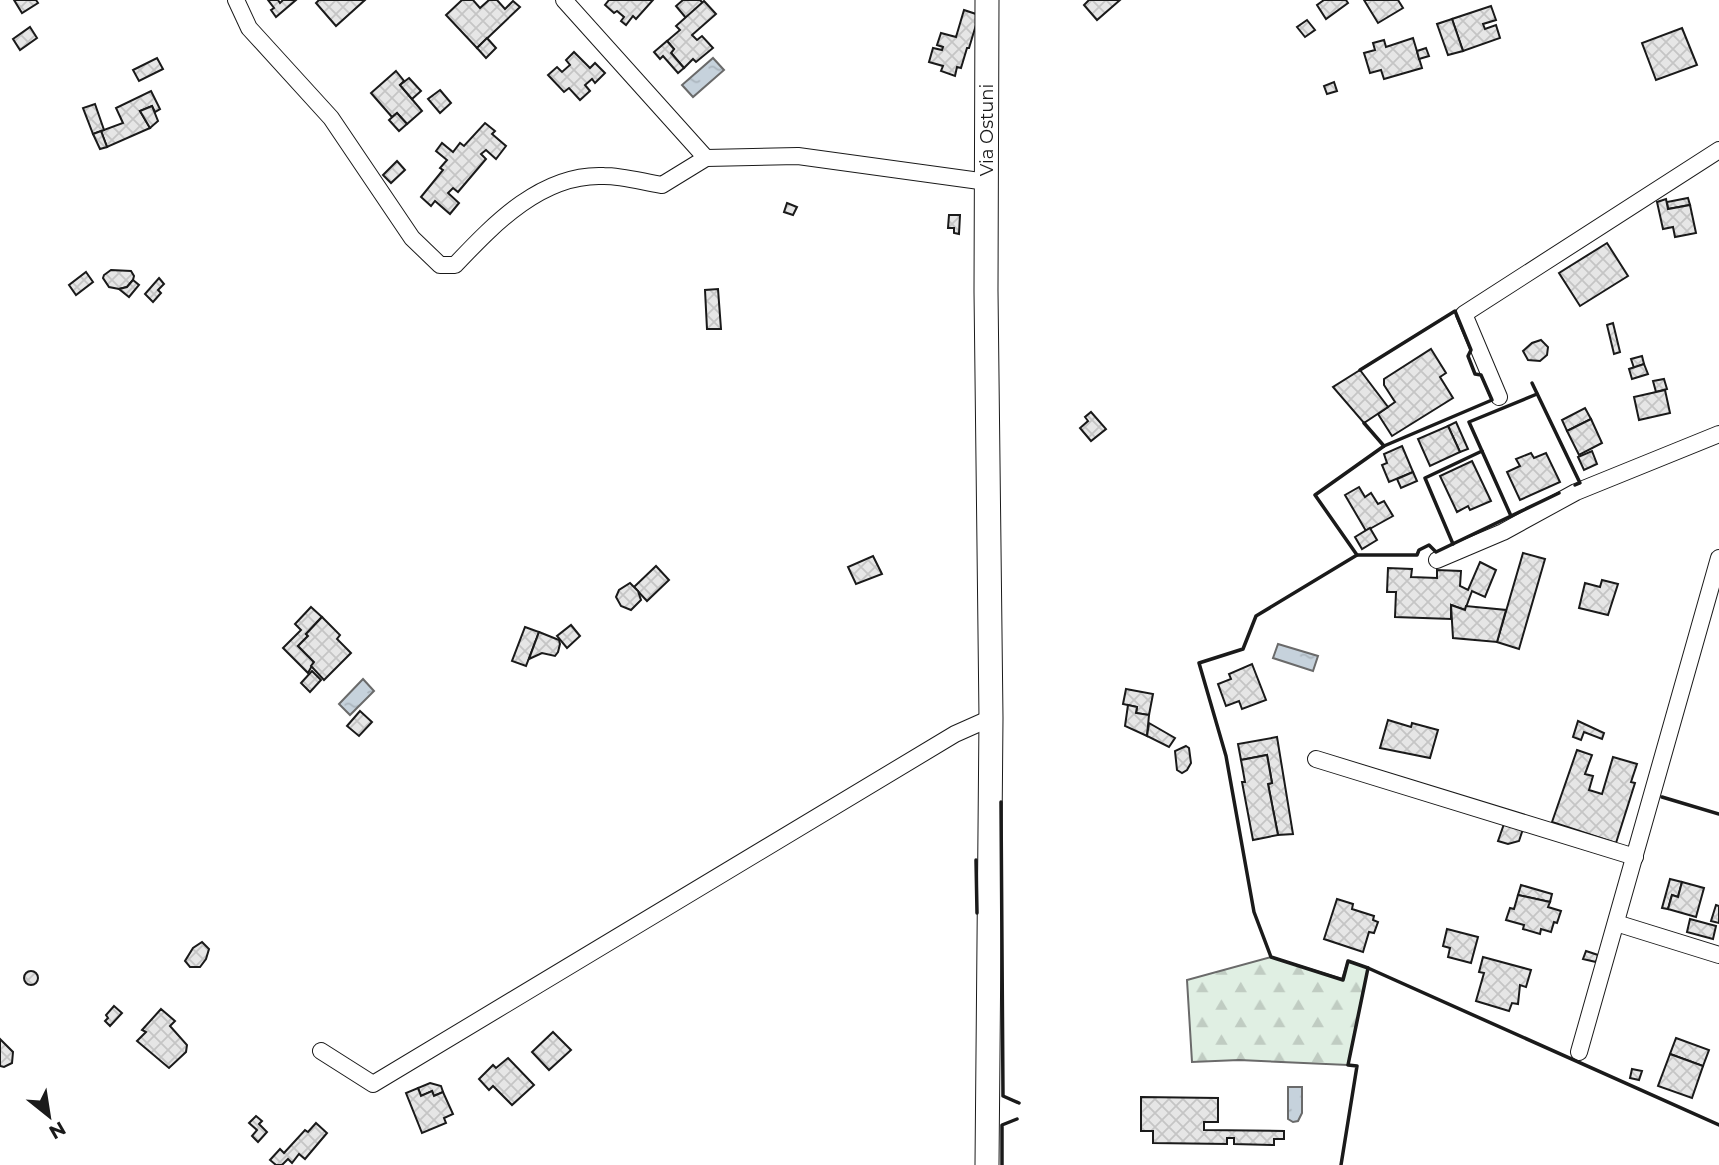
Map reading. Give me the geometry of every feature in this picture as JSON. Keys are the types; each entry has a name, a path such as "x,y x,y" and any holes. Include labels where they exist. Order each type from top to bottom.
{"main road":[{"name":"Via Ostuni","path":"987,0 986,291 991,718 987,1165"}],"street":[{"path":"236,0 249,28 331,118 412,238 440,265 455,265 486,233 530,196 571,179 603,175 662,185 706,158 799,156 987,182"},
{"path":"564,0 706,158"},
{"path":"1499,397 1464,314 1719,150"},
{"path":"1437,560 1503,532 1576,492 1719,434"},
{"path":"1579,1052 1719,558"},
{"path":"321,1051 373,1084 954,734 991,718"},
{"path":"1316,759 1635,857"},
{"path":"1616,923 1719,955"}],"green space":[{"path":"1271,957 1342,979 1348,961 1368,968 1348,1065 1239,1060 1192,1062 1187,980"}],"water":[{"path":"713,58 724,70 693,97 682,85"},
{"path":"1278,644 1318,656 1313,671 1273,658"},
{"path":"363,679 374,691 350,715 339,704"},
{"path":"1288,1087 1302,1087 1302,1113 1298,1121 1288,1119"}],"building":[{"path":"14,0 36,0 38,3 22,13"},
{"path":"268,0 278,0 280,3 283,0 296,0 276,17"},
{"path":"319,0 365,0 336,26 316,3"},
{"path":"462,0 473,0 480,8 489,0 497,0 505,9 513,1 520,7 477,48 446,15"},
{"path":"609,0 653,0 636,19 633,16 626,25 621,21 624,17 605,5"},
{"path":"683,0 700,0 703,3 686,18 676,6"},
{"path":"1089,0 1120,0 1097,20 1084,5"},
{"path":"1324,0 1346,0 1348,3 1326,19 1317,5"},
{"path":"1364,0 1398,0 1403,8 1378,23"},
{"path":"704,1 716,14 692,35 697,40 702,36 713,48 696,62 693,59 684,68 671,53 674,49 667,41 680,30 676,26"},
{"path":"1491,6 1496,20 1483,24 1485,29 1496,25 1500,38 1463,51 1452,19"},
{"path":"964,10 979,15 969,48 961,68 957,67 955,76 941,71 943,66 929,62 933,48 942,50 943,47 937,45 941,33 956,37"},
{"path":"1452,19 1463,51 1448,55 1437,24"},
{"path":"1307,20 1315,30 1305,37 1297,27"},
{"path":"30,27 37,38 20,50 13,39"},
{"path":"1682,28 1697,65 1656,80 1642,43"},
{"path":"487,38 496,48 486,58 477,48"},
{"path":"1413,38 1422,68 1384,79 1381,70 1370,73 1364,53 1375,50 1373,43 1384,40 1386,47"},
{"path":"667,41 674,49 671,53 684,68 678,73 663,56 660,59 654,52"},
{"path":"1426,48 1429,56 1419,59 1417,51"},
{"path":"574,52 590,68 595,63 605,73 595,83 592,79 585,85 590,91 580,100 569,88 564,92 548,75 557,67 562,72 570,65 566,60"},
{"path":"157,58 163,69 139,81 133,70"},
{"path":"396,71 404,81 400,85 422,111 407,124 397,113 392,117 371,93"},
{"path":"409,78 421,91 412,99 400,85"},
{"path":"1334,82 1337,91 1327,94 1324,86"},
{"path":"440,90 451,103 440,113 428,99"},
{"path":"151,91 160,109 155,112 152,106 140,111 150,128 107,147 101,131 123,123 116,108"},
{"path":"95,104 104,130 93,134 83,108"},
{"path":"152,106 158,121 150,128 140,111"},
{"path":"397,113 407,124 399,131 389,120"},
{"path":"485,123 495,131 492,134 506,146 496,159 486,150 481,154 486,159 458,192 453,188 448,193 459,203 450,214 435,201 431,206 421,197 443,170 440,168 447,160 436,151 442,143 453,152 460,143 464,146"},
{"path":"101,131 107,147 100,149 93,134"},
{"path":"397,161 405,170 391,183 383,175"},
{"path":"1688,198 1690,205 1668,209 1667,202"},
{"path":"1666,199 1668,209 1690,205 1696,233 1675,237 1673,227 1663,229 1657,202"},
{"path":"787,203 797,207 793,215 784,212"},
{"path":"949,215 960,215 959,234 954,233 954,228 948,228"},
{"path":"1607,243 1628,276 1580,306 1559,273"},
{"path":"111,270 131,271 133,280 127,287 109,287 103,278"},
{"path":"86,272 93,282 76,295 69,285"},
{"path":"159,278 164,284 158,290 161,293 153,302 145,294"},
{"path":"133,280 139,285 129,297 119,289 127,287"},
{"path":"718,289 721,329 707,329 705,290"},
{"path":"1613,323 1620,352 1614,354 1607,325"},
{"path":"1541,340 1548,347 1547,355 1540,361 1528,360 1523,351 1532,343"},
{"path":"1431,349 1446,373 1440,377 1453,398 1392,436 1378,414 1395,402 1384,385 1384,379"},
{"path":"1642,356 1644,364 1634,368 1631,359"},
{"path":"1644,364 1648,374 1632,379 1629,369"},
{"path":"1360,370 1388,407 1364,423 1333,387"},
{"path":"1664,379 1667,389 1656,392 1653,381"},
{"path":"1665,390 1670,413 1639,420 1634,397"},
{"path":"1585,408 1591,419 1567,431 1562,420"},
{"path":"1091,412 1106,429 1091,441 1080,428 1088,421 1085,417"},
{"path":"1591,419 1602,443 1579,455 1567,431"},
{"path":"1456,422 1468,449 1460,452 1448,426"},
{"path":"1448,426 1460,452 1430,466 1418,439"},
{"path":"1402,446 1413,472 1389,482 1382,465 1387,463 1384,454"},
{"path":"1592,451 1597,464 1584,470 1578,457"},
{"path":"1531,453 1534,458 1546,453 1560,482 1520,500 1507,472 1520,466 1516,459"},
{"path":"1472,461 1491,501 1470,510 1468,506 1457,512 1440,476"},
{"path":"1413,472 1417,481 1401,488 1397,479"},
{"path":"1359,487 1365,497 1371,493 1378,504 1384,501 1393,516 1366,531 1345,495"},
{"path":"1370,528 1377,540 1362,549 1355,537"},
{"path":"1523,553 1545,559 1519,649 1497,642"},
{"path":"873,556 882,574 856,584 848,567"},
{"path":"1480,562 1496,570 1485,597 1472,591 1465,610 1451,605 1451,619 1395,617 1396,592 1387,592 1388,568 1412,569 1411,577 1437,578 1437,570 1461,571 1460,586 1468,590"},
{"path":"656,566 669,580 647,601 634,587"},
{"path":"1602,580 1618,584 1608,615 1579,608 1585,583 1600,587"},
{"path":"630,583 638,591 641,600 631,610 621,606 616,597 619,590"},
{"path":"1451,605 1465,610 1466,606 1506,610 1497,642 1453,638"},
{"path":"311,607 322,617 298,646 314,662 308,673 283,648 301,630 295,624"},
{"path":"322,617 340,635 337,639 351,653 324,680 311,666 314,662 298,646"},
{"path":"571,625 580,636 567,648 557,636"},
{"path":"525,627 539,632 526,666 512,661"},
{"path":"539,632 559,640 555,656 542,653 529,659"},
{"path":"1252,664 1266,700 1242,709 1239,701 1226,706 1218,684 1231,679 1229,674"},
{"path":"312,671 321,680 310,692 301,683"},
{"path":"1126,689 1153,694 1149,715 1136,713 1137,707 1123,704"},
{"path":"1128,705 1137,707 1136,713 1149,715 1147,736 1125,726"},
{"path":"360,711 372,722 359,736 347,726"},
{"path":"1388,720 1411,727 1412,723 1438,730 1430,758 1380,748"},
{"path":"1578,721 1604,733 1602,739 1584,732 1581,740 1573,737"},
{"path":"1149,723 1175,738 1169,747 1147,736"},
{"path":"1277,737 1293,834 1278,835 1268,784 1272,783 1267,755 1241,760 1238,744"},
{"path":"1186,746 1189,748 1191,763 1182,773 1177,770 1175,751"},
{"path":"1577,750 1592,755 1585,774 1593,776 1589,790 1602,794 1613,757 1637,764 1631,782 1635,783 1616,843 1552,822"},
{"path":"1267,755 1272,783 1268,784 1278,835 1253,840 1242,782 1245,782 1241,760"},
{"path":"1504,824 1523,829 1519,841 1508,844 1498,841"},
{"path":"1670,879 1682,882 1678,897 1672,895 1668,909 1662,908"},
{"path":"1682,882 1704,888 1696,917 1668,909 1672,895 1678,897"},
{"path":"1521,885 1552,894 1550,902 1518,895"},
{"path":"1518,895 1550,902 1548,907 1561,911 1551,932 1541,929 1540,934 1523,929 1524,925 1506,920 1510,908 1514,909"},
{"path":"1337,899 1353,904 1352,909 1374,916 1373,920 1378,922 1374,933 1369,932 1363,952 1324,939"},
{"path":"1716,905 1719,906 1719,923 1711,921"},
{"path":"1690,919 1716,926 1713,939 1687,932"},
{"path":"1447,929 1478,937 1471,963 1448,957 1450,948 1443,946"},
{"path":"202,942 209,949 206,959 200,967 190,967 185,961 193,948"},
{"path":"1586,951 1598,955 1596,962 1583,959"},
{"path":"1483,957 1531,970 1526,987 1520,985 1518,1004 1512,1003 1509,1011 1476,1001 1484,973 1479,972"},
{"path":"31,971 36,973 36,983 31,985 26,983 24,978 26,973"},
{"path":"114,1006 122,1013 110,1026 105,1021 108,1018 106,1015"},
{"path":"161,1009 175,1021 170,1026 187,1045 186,1052 169,1068 137,1041 146,1032 142,1030"},
{"path":"553,1032 571,1050 549,1070 532,1052"},
{"path":"1676,1038 1709,1050 1703,1066 1670,1054"},
{"path":"0,1039 13,1052 12,1063 4,1067 0,1066"},
{"path":"1670,1054 1703,1066 1692,1098 1658,1086"},
{"path":"508,1058 534,1085 512,1105 493,1086 489,1090 479,1079 493,1065 496,1068"},
{"path":"1632,1069 1642,1071 1639,1080 1630,1078"},
{"path":"430,1083 441,1086 443,1092 434,1096 432,1091 421,1096 418,1088"},
{"path":"418,1088 421,1096 432,1091 434,1096 443,1092 453,1114 444,1118 446,1123 422,1133 406,1093"},
{"path":"1141,1097 1218,1098 1218,1122 1204,1122 1204,1130 1284,1131 1284,1139 1274,1139 1274,1145 1234,1144 1234,1138 1227,1138 1227,1144 1153,1143 1153,1131 1141,1131"},
{"path":"256,1116 262,1121 259,1124 267,1132 258,1142 252,1136 257,1130 249,1123"},
{"path":"316,1123 327,1133 305,1159 299,1154 292,1163 288,1159 282,1165 276,1165 270,1160 280,1149 284,1153 305,1130 308,1132"}],"wall":[{"path":"1360,370 1455,311 1471,350 1468,356 1475,374 1481,375 1492,400 1384,446"},
{"path":"1532,383 1580,483 1575,485"},
{"path":"1511,516 1469,422 1537,394"},
{"path":"1364,423 1384,446 1315,495 1357,555 1417,555 1419,550 1429,545 1436,552 1559,493"},
{"path":"1453,544 1425,478 1482,451"},
{"path":"1357,555 1256,616 1243,649 1199,663 1226,756 1254,912 1271,957 1343,980 1348,961 1368,968 1719,1125"},
{"path":"1662,797 1719,814"},
{"path":"1001,802 1003,1096 1019,1103"},
{"path":"976,860 977,913"},
{"path":"1341,1165 1357,1066 1348,1065 1368,968"},
{"path":"1002,1165 1002,1125 1017,1119"}]}
